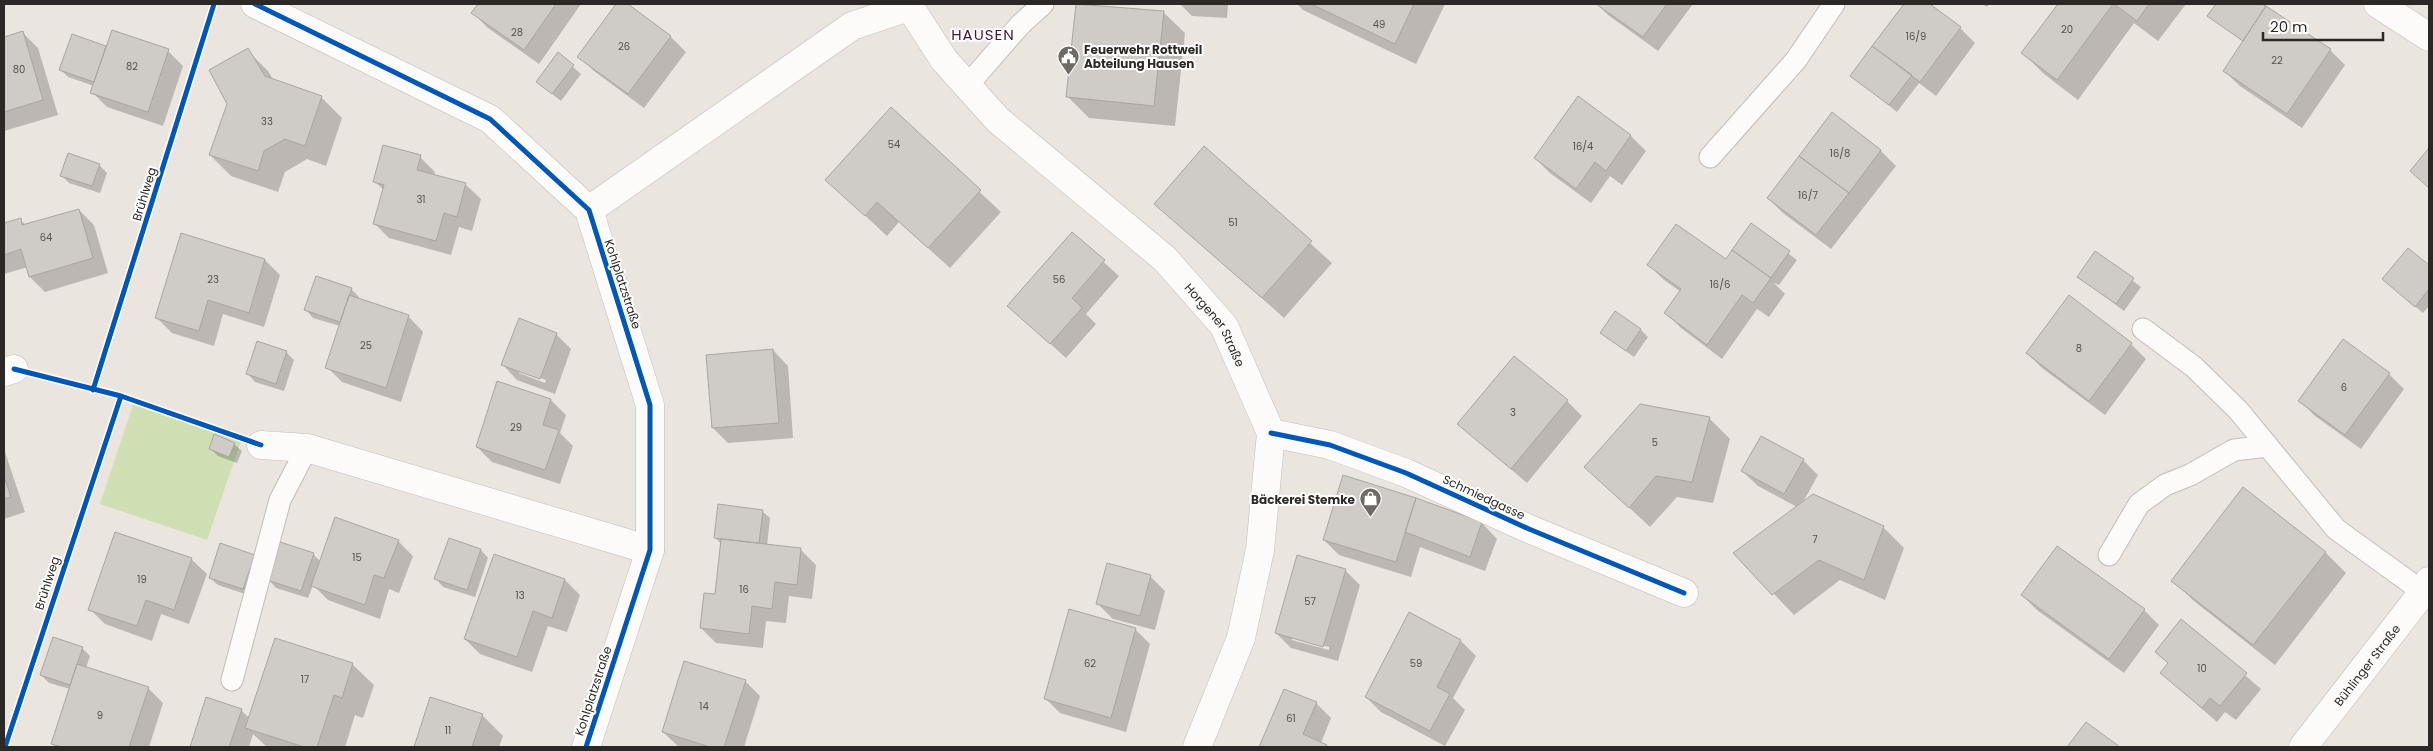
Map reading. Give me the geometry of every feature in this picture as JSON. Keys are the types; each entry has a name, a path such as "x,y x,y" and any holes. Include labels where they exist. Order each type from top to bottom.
{"street":[{"path":"255,4 490,119 589,210 852,26 908,5"},
{"path":"2378,4 2429,37"},
{"name":"Horgener Straße","path":"908,5 944,60 998,120 1165,259 1224,326 1271,432 1260,550 1241,638 1197,747"},
{"name":"Kohlplatzstraße","path":"586,747 650,550 650,405 589,210"},
{"name":"Schmiedgasse","path":"1271,432 1330,445 1406,473 1529,529 1684,593"},
{"path":"261,445 308,448 650,550"},
{"name":"Bühlinger Straße","path":"2303,747 2426,587"}],"lane":[{"path":"966,86 1020,25 1043,4"},
{"path":"1710,157 1796,60 1834,4"},
{"path":"2143,329 2194,367 2238,410 2336,529 2426,587"},
{"path":"2109,555 2139,504 2165,484 2190,475 2234,450 2268,446"},
{"path":"232,680 280,500 308,448"}],"green space":[{"path":"133,405 241,441 207,540 100,504"}],"building":[{"path":"478,4 556,4 524,50 471,13"},
{"path":"616,4 628,4 671,36 628,94 577,57"},
{"path":"1076,4 1164,11 1154,106 1066,97"},
{"path":"1311,4 1414,4 1395,44"},
{"path":"1596,4 1667,4 1643,37"},
{"path":"1904,4 1930,4 1961,27 1920,82 1872,46"},
{"path":"2058,4 2113,4 2057,80 2021,53"},
{"path":"2114,4 2149,4 2137,21"},
{"path":"2216,4 2262,4 2266,6 2243,41 2207,16"},
{"path":"2266,6 2331,49 2287,114 2223,71"},
{"path":"112,30 169,49 148,112 90,93"},
{"path":"23,31 43,100 4,112 4,37"},
{"path":"72,34 106,46 94,82 59,70"},
{"path":"1872,46 1912,75 1889,105 1850,76"},
{"path":"248,48 265,76 322,96 305,146 285,139 264,151 258,171 209,155 227,104 209,70"},
{"path":"558,52 574,65 552,94 536,82"},
{"path":"1578,96 1631,135 1606,171 1595,162 1576,189 1534,158"},
{"path":"891,107 981,190 928,248 877,202 865,216 825,180"},
{"path":"1832,112 1881,150 1849,193 1799,156"},
{"path":"383,145 421,155 417,170 466,183 457,217 444,213 436,241 373,224 384,185 373,182"},
{"path":"1204,146 1312,241 1262,298 1154,204"},
{"path":"2429,148 2429,188 2410,171"},
{"path":"68,153 100,164 92,186 60,176"},
{"path":"1799,156 1849,193 1816,235 1767,198"},
{"path":"79,209 93,258 29,277 21,249 4,255 4,223 21,218 22,225"},
{"path":"1751,223 1790,251 1771,278 1732,250"},
{"path":"1676,224 1726,259 1732,250 1771,278 1753,303 1742,295 1707,345 1664,313 1681,289 1647,265"},
{"path":"1072,232 1105,260 1072,298 1082,308 1050,344 1007,306"},
{"path":"181,233 265,259 249,313 208,300 199,331 155,318"},
{"path":"2408,248 2429,265 2429,289 2415,307 2382,279"},
{"path":"2095,251 2134,278 2116,304 2077,277"},
{"path":"316,276 352,288 340,322 304,310"},
{"path":"349,295 409,315 386,388 325,368"},
{"path":"2069,295 2132,343 2089,401 2026,353"},
{"path":"1615,311 1641,329 1626,351 1600,333"},
{"path":"519,318 557,333 540,379 501,365"},
{"path":"2343,339 2390,373 2345,435 2298,401"},
{"path":"257,341 287,351 276,384 246,374"},
{"path":"773,349 779,423 712,428 706,355"},
{"path":"1514,356 1568,400 1511,469 1457,424"},
{"path":"497,381 551,399 543,425 559,430 545,470 476,447"},
{"path":"1640,404 1710,417 1692,482 1656,476 1629,508 1584,467"},
{"path":"214,434 235,443 229,457 209,449"},
{"path":"1761,436 1804,459 1784,494 1741,471"},
{"path":"1343,475 1416,498 1396,562 1323,540"},
{"path":"4,476 11,497 4,499"},
{"path":"2243,487 2326,552 2253,645 2171,581"},
{"path":"1813,494 1884,526 1864,580 1819,560 1772,595 1733,553"},
{"path":"1416,498 1482,522 1470,557 1405,532"},
{"path":"718,504 763,510 759,543 714,538"},
{"path":"335,517 399,540 384,578 374,575 365,605 311,586"},
{"path":"115,532 192,558 174,610 146,600 137,626 88,610"},
{"path":"449,538 481,549 467,590 434,579"},
{"path":"721,539 801,548 797,585 775,582 772,609 752,606 749,634 700,628 704,593 715,594"},
{"path":"280,542 314,553 301,591 267,580"},
{"path":"220,543 255,555 243,589 209,578"},
{"path":"2057,546 2145,609 2109,659 2021,595"},
{"path":"494,554 565,579 552,618 533,611 517,657 464,639"},
{"path":"1297,555 1346,569 1323,647 1275,633"},
{"path":"1107,563 1151,575 1140,616 1096,604"},
{"path":"1069,609 1136,628 1111,718 1044,699"},
{"path":"1409,612 1461,640 1437,687 1450,694 1430,731 1365,697"},
{"path":"2181,619 2247,673 2220,706 2210,698 2202,708 2160,673 2168,663 2155,652"},
{"path":"53,637 83,647 70,685 40,675"},
{"path":"275,638 353,663 342,698 334,695 317,747 304,747 245,728"},
{"path":"684,661 746,680 724,747 710,747 662,732"},
{"path":"77,664 149,687 129,747 62,747 51,744"},
{"path":"1284,689 1317,702 1303,734 1327,745 1326,747 1259,747"},
{"path":"206,697 242,709 229,747 190,747"},
{"path":"430,697 483,714 472,747 414,747"},
{"path":"2086,722 2120,747 2067,747"}],"cycle path":[{"name":"Brühlweg","path":"93,390 214,4"},
{"path":"255,4 490,119 589,210 650,405 650,550 586,747"},
{"path":"14,369 121,396 261,445"},
{"name":"Brühlweg","path":"5,747 121,396"},
{"path":"1271,433 1330,445 1406,473 1529,529 1684,593"}],"place":[{"name":"Feuerwehr Rottweil Abteilung Hausen","path":"1068,75"},
{"name":"Bäckerei Stemke","path":"1371,518"}],"district":[{"name":"HAUSEN","path":"983,34"}]}
